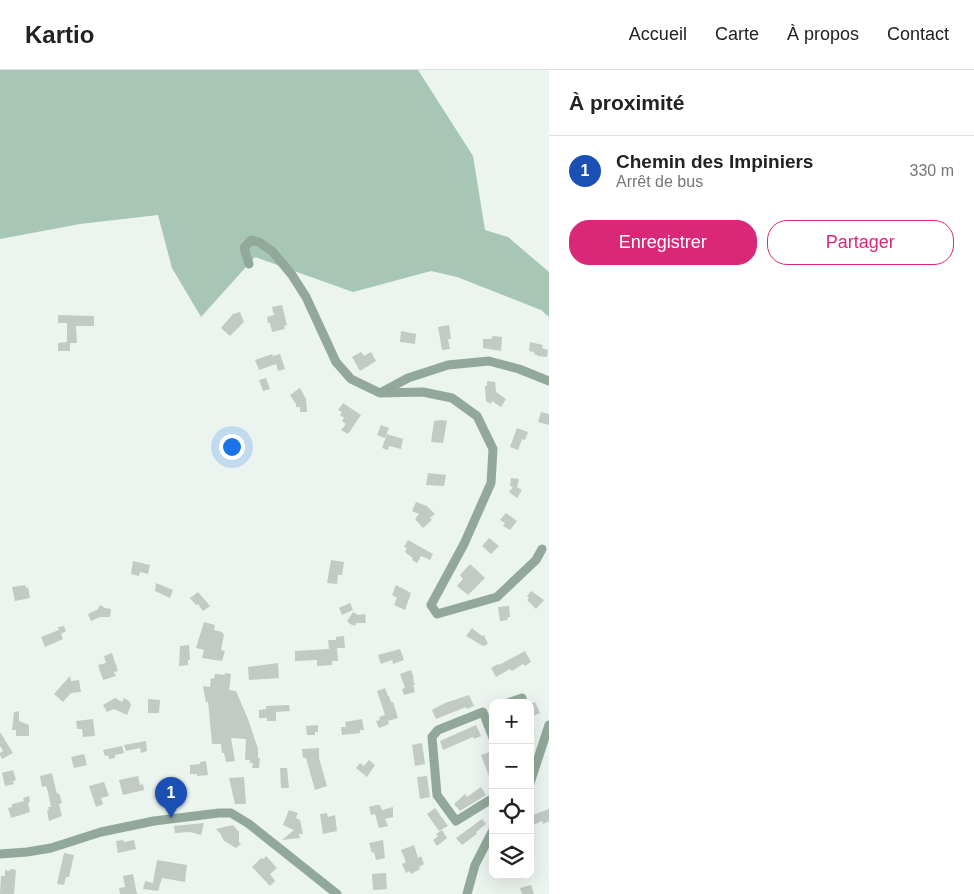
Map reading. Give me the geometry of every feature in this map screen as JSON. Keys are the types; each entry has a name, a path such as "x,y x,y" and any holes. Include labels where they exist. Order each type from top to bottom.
{"street":[{"path":"249,264 244,248 251,240 259,242 272,251 306,296 330,351 341,369 351,379 380,393 424,392 452,398 477,416 493,448 491,483 464,544 430,605 437,614 497,597 536,560 542,548"},
{"path":"380,393 408,378 448,365 489,361 519,369 549,381"},
{"path":"489,710 438,730 432,737 437,794 456,821 489,800"},
{"path":"484,712 489,726"},
{"path":"534,772 549,725"},
{"path":"0,854 51,848 101,832 154,821 219,813 231,814 249,824 337,894"},
{"path":"467,894 480,853 491,834"}],"green space":[{"path":"0,70 418,70 473,156 485,230 508,237 549,272 549,317 541,310 457,277 431,271 353,292 255,257 201,317 172,268 158,215 80,224 0,239"}],"building":[{"path":"282,305 287,325 284,326 285,329 272,332 267,317 274,315 272,307"},
{"path":"240,312 244,322 230,336 221,328 233,314"},
{"path":"58,315 94,316 94,326 76,326 77,343 70,343 70,351 58,351 58,343 67,342 67,323 58,323"},
{"path":"449,325 451,339 448,339 450,349 442,350 438,327"},
{"path":"401,331 416,334 415,344 400,342"},
{"path":"492,336 502,337 501,351 483,348 483,339 492,339"},
{"path":"530,342 543,345 542,348 548,350 547,357 537,356 534,352 529,351"},
{"path":"361,352 364,356 371,352 376,361 360,371 352,357"},
{"path":"272,354 273,356 280,354 285,369 278,371 276,364 259,370 255,360"},
{"path":"266,378 270,389 263,391 259,380"},
{"path":"487,381 495,382 496,392 506,399 501,407 492,401 491,404 486,401 485,386 487,386"},
{"path":"300,388 306,399 307,412 300,412 300,407 296,407 290,395"},
{"path":"343,403 361,415 348,434 341,430 346,424 342,421 344,418 340,415 342,412 338,410"},
{"path":"541,412 549,414 549,425 538,422"},
{"path":"434,421 447,421 443,443 431,442"},
{"path":"381,425 389,428 385,438 377,435"},
{"path":"517,428 528,432 525,440 522,439 518,450 510,447"},
{"path":"387,434 403,439 401,449 389,446 388,450 382,448"},
{"path":"428,473 446,475 444,486 426,485"},
{"path":"511,478 519,479 517,487 522,490 517,498 509,492 513,487 510,486"},
{"path":"416,502 427,506 435,514 430,518 432,520 423,528 415,519 419,514 412,511"},
{"path":"506,513 517,521 510,530 503,526 505,523 500,520"},
{"path":"489,538 499,546 491,554 482,546"},
{"path":"408,540 433,554 430,560 421,556 417,563 412,560 413,558 405,552 407,548 404,547"},
{"path":"331,560 344,562 342,575 338,575 337,584 327,583"},
{"path":"133,561 150,565 148,574 140,572 139,576 131,574"},
{"path":"470,564 485,578 468,595 457,586 463,579 460,575"},
{"path":"156,583 173,590 170,598 155,591"},
{"path":"25,585 26,588 28,587 30,598 15,601 12,587"},
{"path":"396,585 411,593 405,610 394,605 397,598 392,595"},
{"path":"531,591 544,600 536,609 527,600 529,598 527,596"},
{"path":"198,592 210,606 203,611 190,598"},
{"path":"350,603 353,610 342,615 339,608"},
{"path":"100,605 111,609 110,617 100,617 91,621 88,614 98,609"},
{"path":"509,606 510,617 507,618 508,620 500,621 498,607"},
{"path":"353,612 358,615 365,614 366,623 356,623 355,626 350,624 347,621"},
{"path":"204,622 215,625 214,630 222,632 224,635 221,650 225,651 222,661 202,658 204,650 196,648"},
{"path":"64,626 66,631 61,634 63,639 45,647 41,637 59,630 58,627"},
{"path":"472,628 482,636 484,635 488,644 483,646 466,636"},
{"path":"344,636 345,648 337,648 338,661 332,661 332,665 317,666 317,660 295,661 295,651 329,649 328,640 336,640 336,637"},
{"path":"189,645 190,660 188,660 188,665 179,666 180,646"},
{"path":"400,649 404,660 393,664 392,660 381,664 378,655"},
{"path":"525,651 531,662 525,666 523,664 512,671 510,669 496,677 491,668"},
{"path":"112,653 118,671 114,672 116,676 103,680 98,665 106,663 104,656"},
{"path":"278,663 279,678 249,680 248,667"},
{"path":"411,670 414,678 415,692 404,695 402,689 405,688 400,674"},
{"path":"225,673 231,674 229,690 236,691 248,719 258,749 258,758 260,758 259,768 252,768 253,763 250,763 250,760 245,760 246,739 231,738 235,761 226,762 221,744 212,744 208,701 206,703 203,686 210,687 211,678 214,679 215,674 225,675"},
{"path":"70,676 71,681 79,680 81,692 71,693 63,702 54,694"},
{"path":"385,688 391,702 393,702 398,718 388,721 389,724 379,728 376,721 380,720 379,717 385,715 377,691"},
{"path":"469,695 474,706 467,709 466,707 436,719 432,710 445,703"},
{"path":"115,698 122,702 124,698 129,701 131,705 127,715 114,709 107,712 103,705"},
{"path":"148,699 160,700 159,713 148,713"},
{"path":"534,702 540,713 534,716"},
{"path":"289,705 290,711 276,712 276,721 267,721 267,718 259,718 259,710 266,709 266,706"},
{"path":"19,711 19,721 29,725 29,736 16,736 16,730 12,730 14,712"},
{"path":"93,719 95,736 83,737 82,729 77,729 76,721"},
{"path":"362,719 364,730 360,730 360,733 342,735 341,727 346,727 345,722"},
{"path":"318,725 318,732 315,732 315,735 307,735 306,726"},
{"path":"476,725 481,736 474,739 473,737 443,750 440,741"},
{"path":"0,732 13,753 2,759 0,755 3,751 0,746"},
{"path":"146,741 147,751 141,753 140,748 126,751 124,745"},
{"path":"422,743 425,764 415,766 412,745"},
{"path":"122,746 124,753 109,759 108,755 105,756 103,750"},
{"path":"319,748 319,758 327,786 315,790 306,758 303,758 302,749"},
{"path":"489,752 489,776 481,755"},
{"path":"84,754 87,765 74,768 71,757"},
{"path":"369,760 375,765 367,777 356,768 360,763 364,766"},
{"path":"206,761 208,775 197,776 197,774 190,774 190,765"},
{"path":"280,768 287,768 289,788 281,788"},
{"path":"13,770 16,780 13,781 14,784 5,786 2,773"},
{"path":"52,773 57,794 59,793 62,803 59,804 62,816 49,821 47,811 49,810 48,807 51,807 48,792 46,786 42,787 40,776"},
{"path":"138,776 140,785 143,784 144,790 123,795 119,780"},
{"path":"427,776 430,797 420,799 417,777"},
{"path":"244,777 246,804 235,804 229,778"},
{"path":"173,779 171,792 167,790 160,792 158,783"},
{"path":"104,782 109,796 101,798 103,804 96,807 89,786"},
{"path":"481,787 486,795 460,811 454,804 465,794 467,797"},
{"path":"29,796 30,812 11,818 8,808 12,807 12,804 24,801 23,798"},
{"path":"380,805 382,810 393,807 393,817 385,819 388,826 379,828 375,814 371,815 369,807"},
{"path":"435,808 448,826 439,831 427,814"},
{"path":"549,809 549,821 543,824 542,821 534,825 534,815"},
{"path":"289,810 298,813 296,818 300,820 303,834 299,834 300,838 282,840 294,830 283,825"},
{"path":"327,813 328,817 335,815 337,831 323,834 320,814"},
{"path":"482,819 486,824 476,832 477,834 462,845 456,838"},
{"path":"204,823 201,835 190,832 175,833 174,826"},
{"path":"233,825 239,831 239,842 241,844 236,848 224,841 216,829"},
{"path":"442,830 447,838 437,846 433,840 438,836 436,834"},
{"path":"123,840 124,842 134,840 136,849 118,853 116,841"},
{"path":"383,840 385,858 376,860 369,843"},
{"path":"414,845 418,858 421,856 424,864 419,867 420,869 411,874 410,871 406,873 402,864 406,862 401,850"},
{"path":"64,853 74,855 69,877 66,877 64,885 57,884"},
{"path":"266,856 277,868 270,874 275,881 270,886 252,867 261,858 263,859"},
{"path":"157,860 187,865 185,882 162,878 158,891 143,889 145,881 153,883"},
{"path":"10,869 16,870 14,894 0,894 1,876 5,876 5,870 10,871"},
{"path":"386,873 387,889 373,890 372,874"},
{"path":"133,874 137,894 120,894 119,888 125,887 123,876"},
{"path":"531,885 534,894 522,894 520,888"}],"place":[{"name":"Chemin des Impiniers","path":"171,818"}]}
